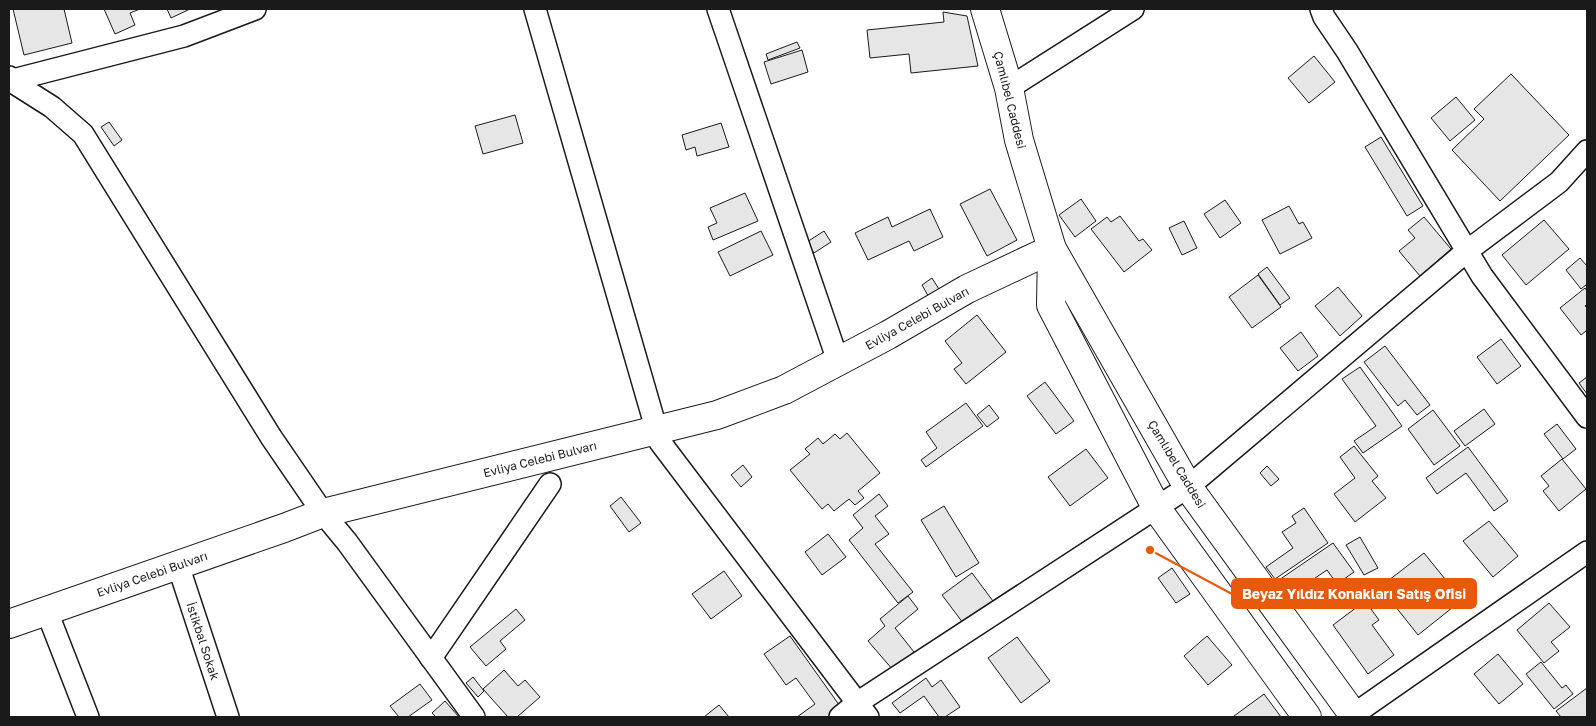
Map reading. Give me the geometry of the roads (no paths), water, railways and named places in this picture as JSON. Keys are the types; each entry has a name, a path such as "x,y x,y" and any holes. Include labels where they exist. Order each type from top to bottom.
{"main road":[{"name":"Çamlıbel Caddesi","path":"985,9 1009,88 1019,140 1052,249 1188,487 1353,716"},
{"name":"Evliya Celebi Bulvarı","path":"9,624 323,513 717,414 784,390 967,289 1052,249"},
{"name":"Çamlıbel Caddesi","path":"1052,249 1051,305 1157,509 1308,717"}],"street":[{"path":"9,80 184,36 255,9"},
{"path":"535,9 660,442 863,710"},
{"path":"718,9 838,361"},
{"path":"1009,88 1134,9"},
{"path":"1321,9 1324,17 1347,51 1482,276 1587,417"},
{"path":"9,80 52,107 83,134 271,437 323,513 342,536 474,717"},
{"path":"840,717 863,710 1188,487 1467,252 1559,182 1587,151"},
{"path":"431,658 550,484"},
{"path":"1353,716 1587,552"},
{"name":"İstikbal Sokak","path":"178,565 228,717"},
{"path":"51,622 88,717"}],"place":[{"name":"Beyaz Yıldız Konakları Satış Ofisi","path":"1150,550"}]}
